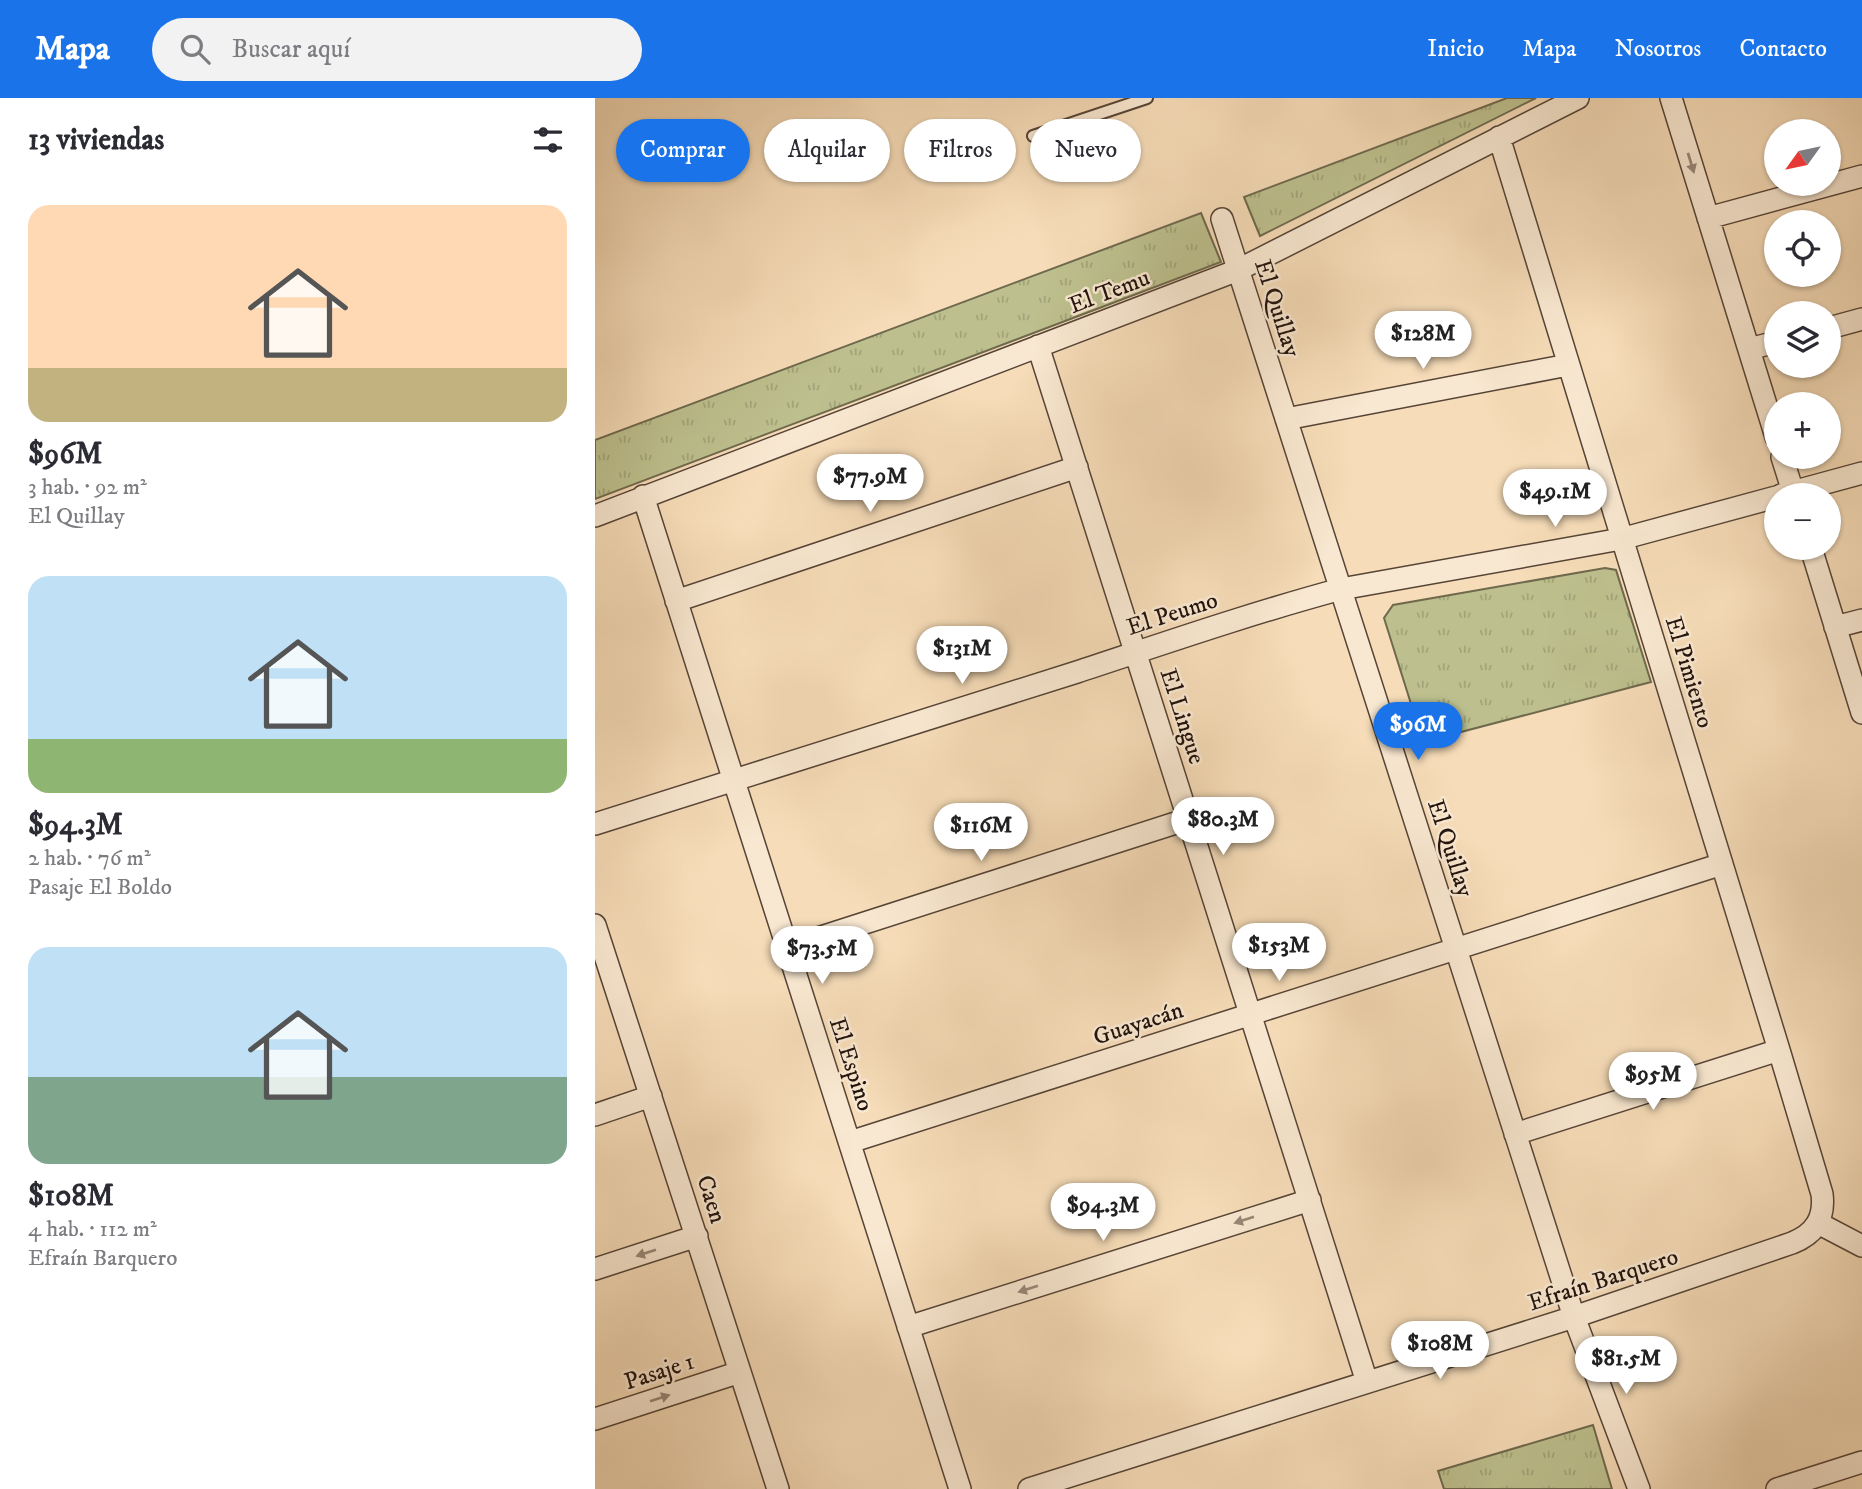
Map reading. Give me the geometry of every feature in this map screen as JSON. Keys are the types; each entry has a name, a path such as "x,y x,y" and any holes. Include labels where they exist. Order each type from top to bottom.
{"street":[{"name":"El Temu","path":"595,516 1238,270 1578,98"},
{"path":"1671,98 1764,398"},
{"name":"El Pimiento","path":"1499,137 1822,1194 1823,1203 1818,1223"},
{"path":"1708,218 1862,176"},
{"name":"El Quillay","path":"1222,219 1574,1317 1639,1489"},
{"path":"1841,325 1862,319"},
{"path":"1749,349 1764,345"},
{"name":"El Lingue","path":"1038,346 1367,1382"},
{"path":"1286,419 1568,365"},
{"path":"676,601 1077,467"},
{"name":"El Peumo","path":"1827,483 1862,473"},
{"name":"El Espino","path":"643,496 960,1489"},
{"name":"El Peumo","path":"595,824 1341,589 1621,539 1764,501"},
{"path":"1815,560 1862,713"},
{"path":"1835,627 1862,620"},
{"path":"787,948 1188,819"},
{"name":"Guayacán","path":"850,1142 1722,864"},
{"name":"Caen","path":"597,937 778,1489"},
{"path":"1515,1133 1779,1050"},
{"path":"595,1115 651,1096"},
{"path":"908,1327 1310,1200"},
{"path":"1818,1223 1862,1246"},
{"name":"Efraín Barquero","path":"1029,1489 1574,1317 1792,1243 1812,1232 1818,1223"},
{"path":"595,1269 697,1236"},
{"name":"Pasaje 1","path":"595,1419 740,1372"},
{"path":"1777,1489 1862,1462"}],"lane":[{"path":"1084,119 1147,98"}],"green space":[{"path":"1507,98 1536,98 1260,236 1244,197"},
{"path":"1201,213 1221,262 595,499 595,440"},
{"path":"1605,568 1616,570 1651,682 1423,742 1384,618 1393,605"},
{"path":"1593,1425 1612,1489 1444,1489 1438,1471"}]}
